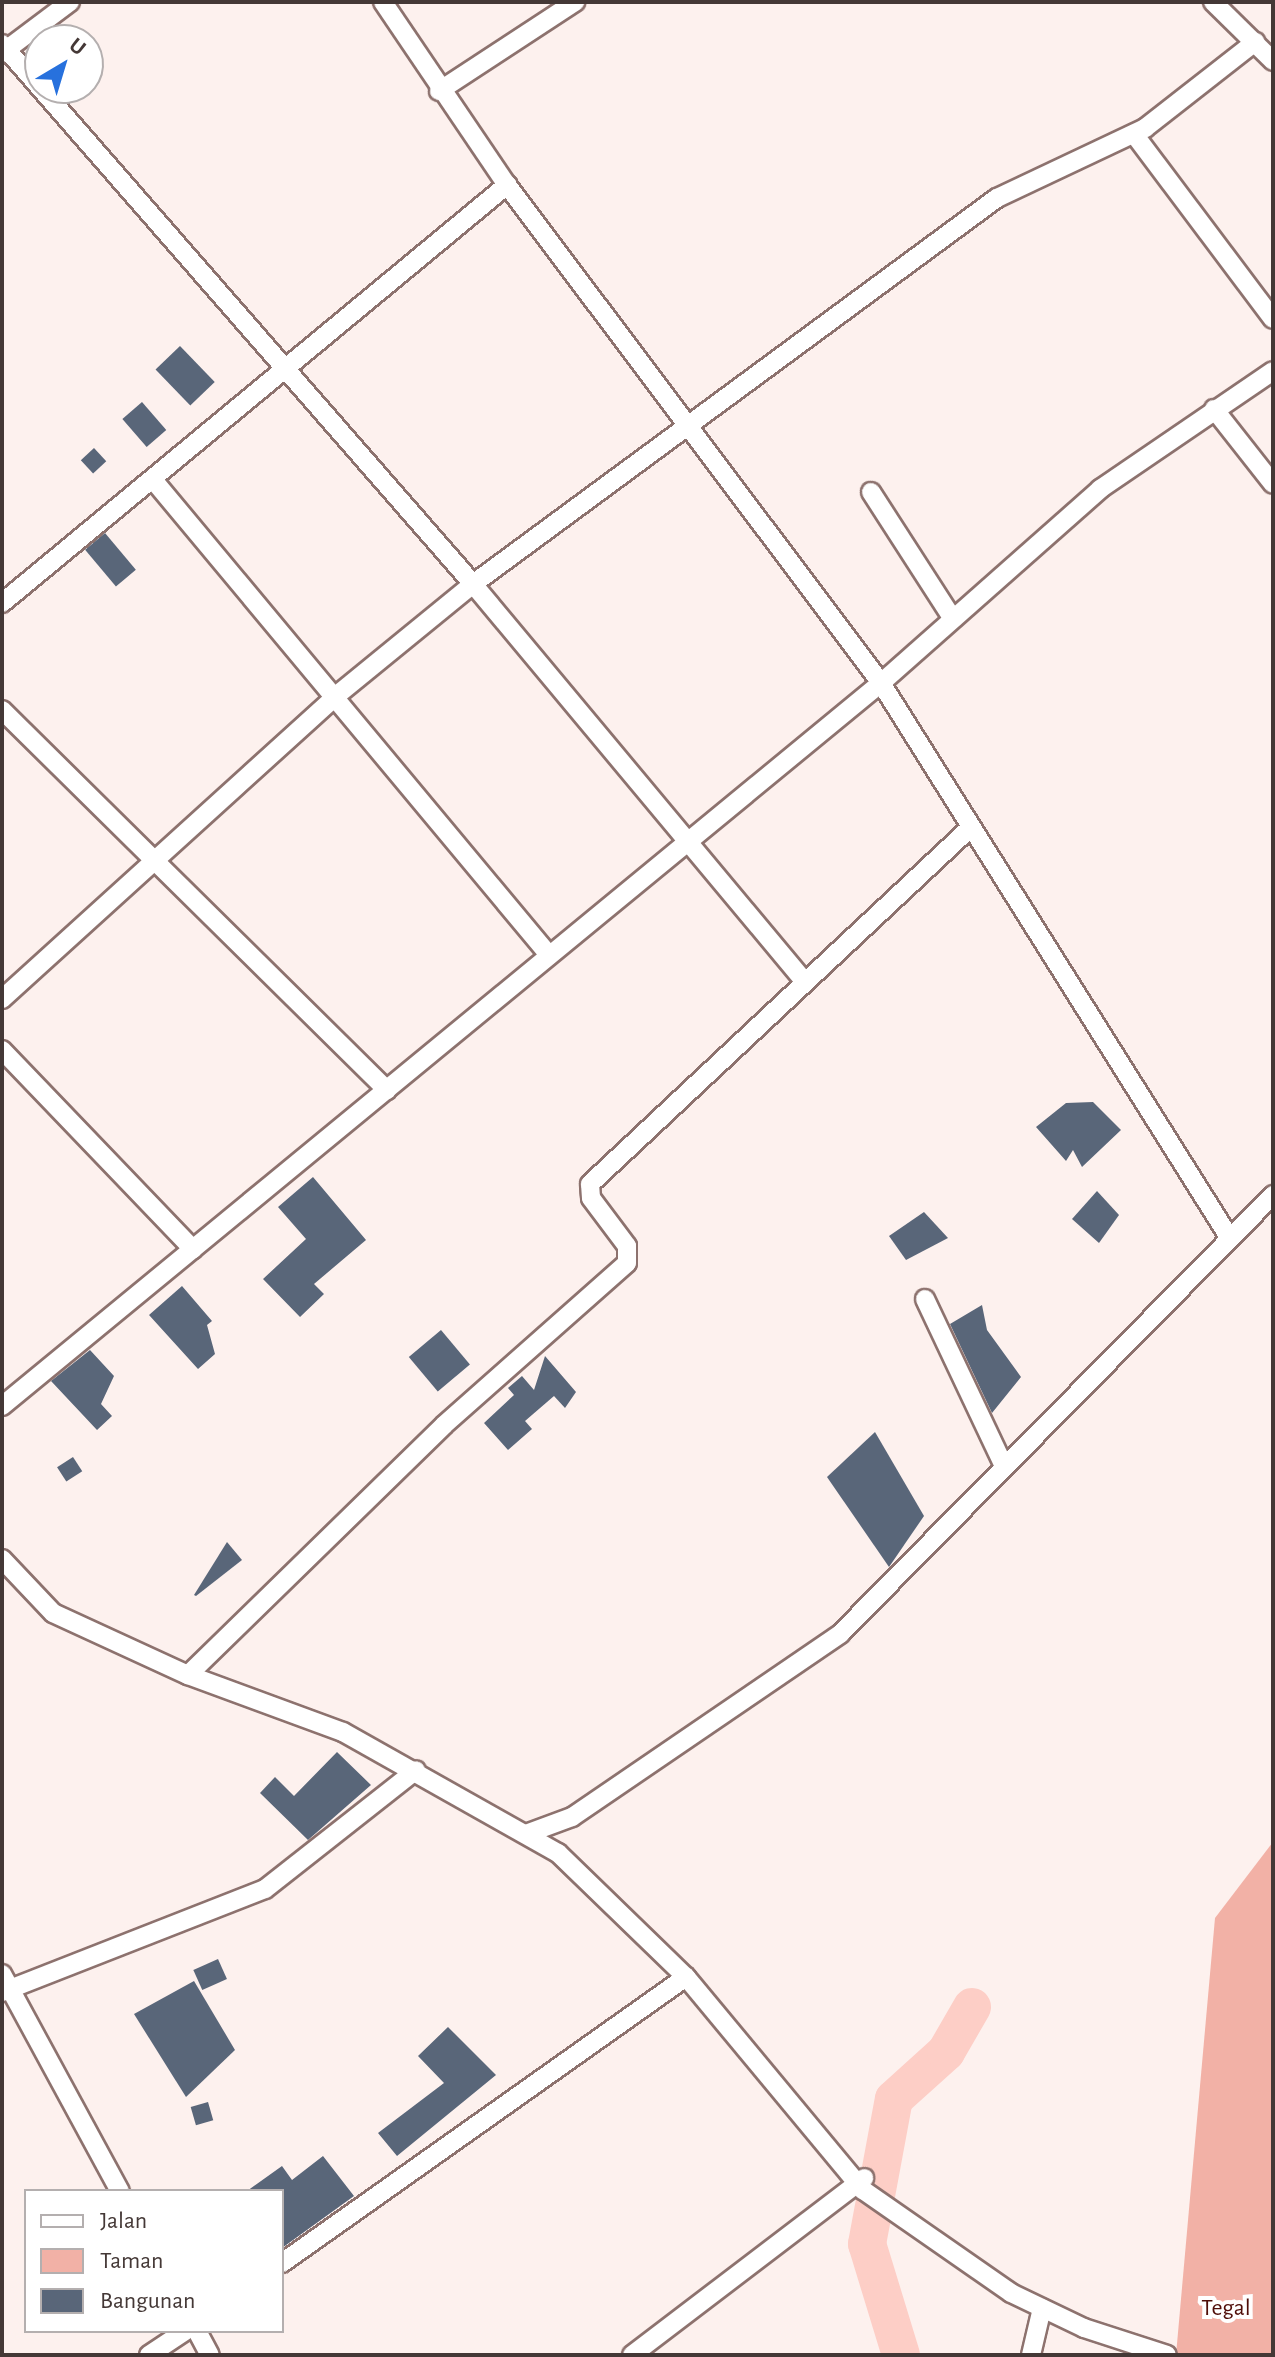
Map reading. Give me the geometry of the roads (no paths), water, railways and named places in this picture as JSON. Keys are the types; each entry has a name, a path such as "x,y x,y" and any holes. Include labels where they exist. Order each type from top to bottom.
{"street":[{"path":"70,2 3,49 473,584 805,982"},
{"path":"383,2 439,91 507,185 881,683 969,829 1229,1237"},
{"path":"439,91 575,2"},
{"path":"1213,2 1273,61"},
{"path":"2,999 154,856 337,695 473,584 686,421 997,198 1134,134 1255,42"},
{"path":"1134,134 1273,319"},
{"path":"2,603 155,482 507,185"},
{"path":"5,1398 193,1249 881,683 1100,489 1273,371"},
{"path":"1214,409 1273,484"},
{"path":"155,482 337,695 549,955"},
{"path":"871,492 953,619"},
{"path":"2,710 154,856 387,1090"},
{"path":"188,1675 444,1425 627,1263 627,1246 591,1198 590,1184 969,829"},
{"path":"2,1050 193,1249"},
{"path":"526,1834 572,1817 774,1685 840,1634 1273,1195"},
{"path":"925,1299 1004,1466"},
{"path":"2,1559 53,1613 188,1675 319,1721 416,1770 526,1834 582,1874 686,1977 860,2181 1042,2308 1167,2355"},
{"path":"119,2189 5,1985 265,1889 416,1770"},
{"path":"284,2262 686,1977"},
{"path":"632,2355 860,2181"},
{"path":"1031,2355 1042,2308"},
{"path":"149,2355 182,2333"},
{"path":"198,2333 210,2355"}],"waterway":[{"path":"901,2355 867,2244 894,2099 946,2052 972,2007"}],"park label":[{"name":"Tegal","path":"1226,2309"}]}
